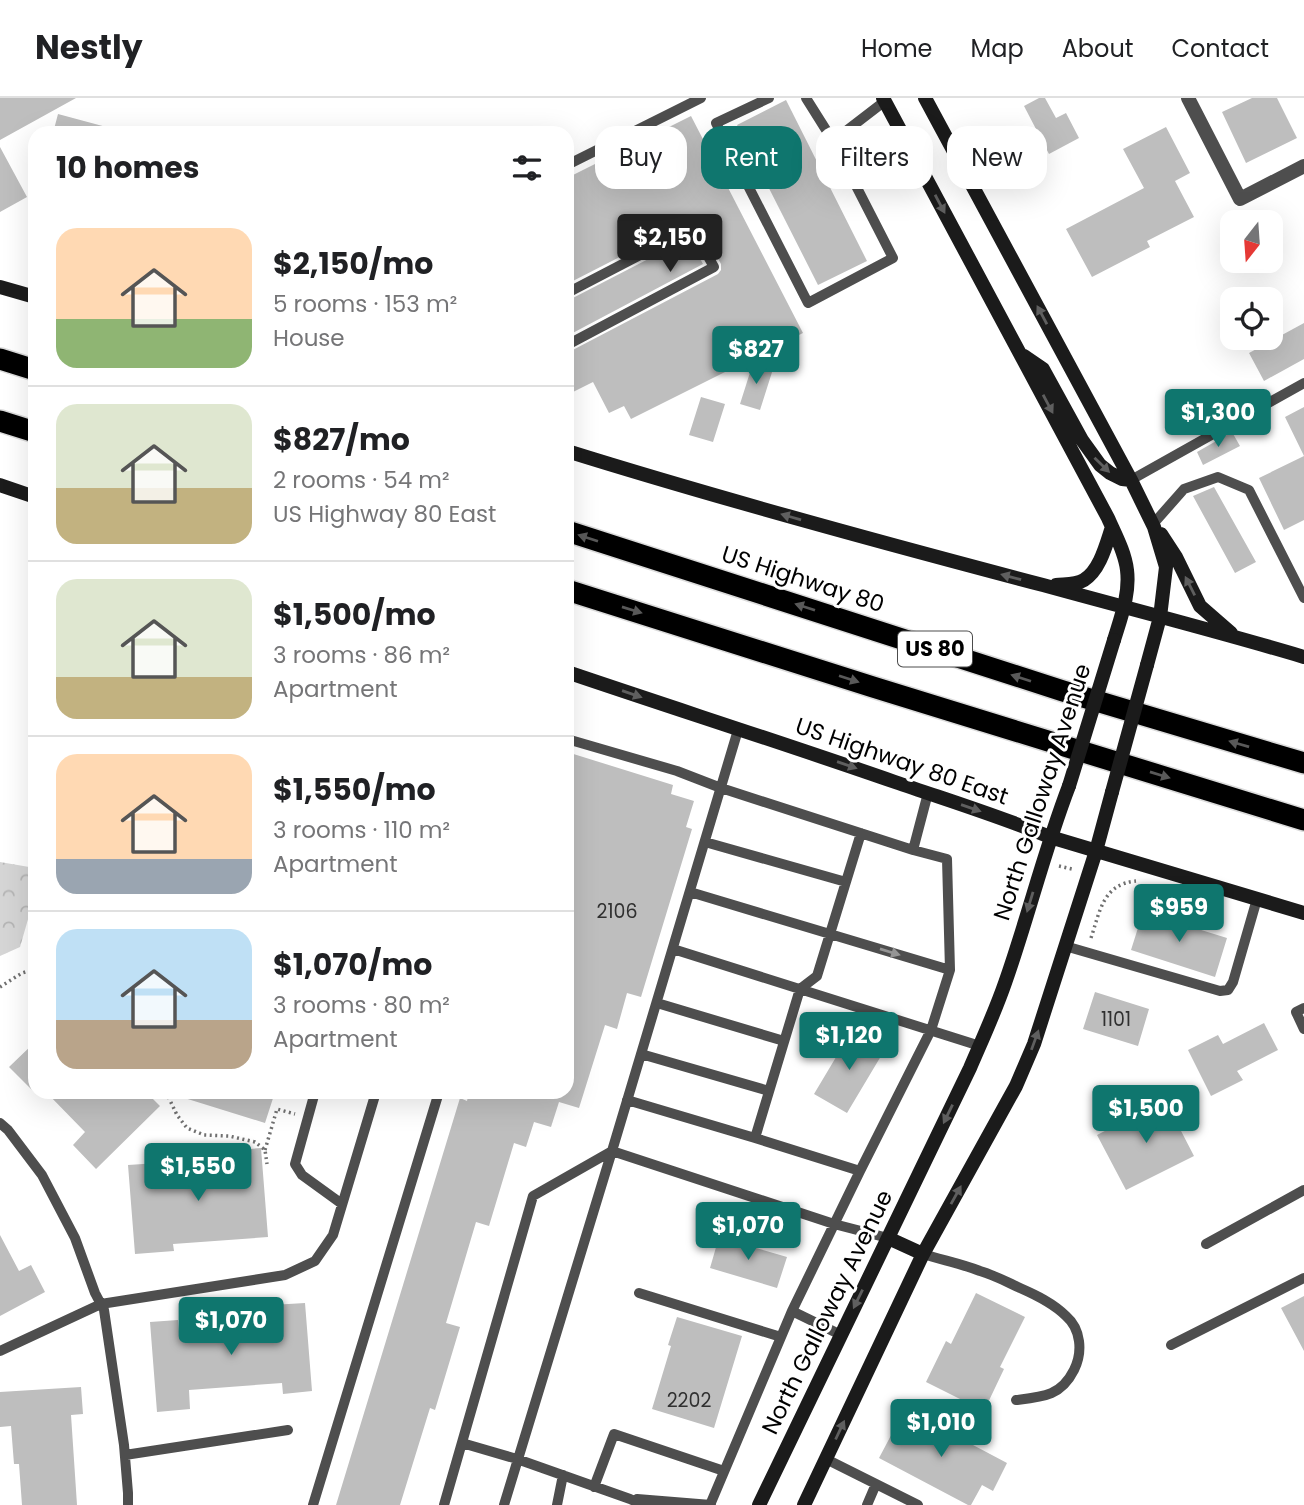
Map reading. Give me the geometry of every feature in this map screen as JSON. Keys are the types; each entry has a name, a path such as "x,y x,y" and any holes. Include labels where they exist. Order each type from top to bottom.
{"highway":[{"path":"0,359 28,368"},
{"path":"0,421 28,430"},
{"name":"US Highway 80","path":"574,533 1063,691 1304,763"},
{"name":"US 80","path":"574,592 1304,820"}],"main road":[{"path":"925,98 1144,505 1176,557 1200,606 1235,636"},
{"name":"North Galloway Avenue","path":"758,1505 980,1046 1006,981 1050,837 1069,786 1124,607 1127,586 1127,568 1112,527 884,99"},
{"path":"0,287 28,295"},
{"path":"1020,353 1043,369 1082,440 1101,465 1122,479 1131,480"},
{"path":"574,453 696,491 1304,657"},
{"path":"0,485 28,495"},
{"path":"804,1505 923,1254 1016,1086 1034,1044 1096,851 1160,617 1166,567 1144,505"},
{"path":"1040,585 1074,584 1083,581 1095,570 1112,527"},
{"name":"US Highway 80 East","path":"574,674 1019,824 1050,837 1304,913"},
{"path":"888,1238 923,1254"}],"street":[{"path":"1188,98 1240,199 1304,166"}],"lane":[{"path":"574,162 701,98"},
{"path":"769,98 716,123 808,303 893,258 858,189"},
{"path":"806,98 824,126"},
{"path":"851,126 884,99"},
{"path":"574,289 692,228 714,267 574,341"},
{"path":"1131,480 1304,383"},
{"path":"1154,523 1184,489 1218,477 1249,490 1304,598"},
{"path":"504,1505 738,730"},
{"path":"574,741 677,771 721,788 947,859 950,970 930,1030 792,1311 711,1505 630,1499"},
{"path":"913,850 928,793"},
{"path":"755,1138 800,989 817,976 861,833"},
{"path":"705,842 846,882"},
{"path":"690,892 950,970"},
{"path":"1065,946 1220,991 1227,990 1233,982 1257,899"},
{"path":"673,949 980,1046"},
{"path":"657,1003 784,1041"},
{"path":"1304,1008 1296,1012 1304,1028"},
{"path":"641,1054 769,1091"},
{"path":"313,1099 295,1164 302,1175 342,1204"},
{"path":"0,1351 101,1304 285,1275 315,1261 333,1235 374,1099"},
{"path":"313,1505 437,1099"},
{"path":"628,1100 860,1171"},
{"path":"0,1124 8,1130 42,1175 75,1238 104,1310 125,1455 128,1505"},
{"path":"444,1505 533,1196 612,1151 834,1224 888,1238"},
{"path":"1206,1244 1304,1190"},
{"path":"923,1254 981,1271 1050,1303 1068,1317 1079,1336 1076,1367 1061,1388 1050,1395 1016,1400"},
{"path":"1171,1345 1304,1278"},
{"path":"639,1293 781,1337"},
{"path":"792,1311 841,1335"},
{"path":"125,1455 288,1430"},
{"path":"594,1486 614,1434 724,1471"},
{"path":"462,1443 517,1459 643,1505"},
{"path":"826,1459 918,1505"},
{"path":"557,1505 563,1475"},
{"path":"867,1505 876,1484"}],"path":[{"path":"1059,866 1072,869"},
{"path":"1086,952 1108,892 1134,881 1145,883"},
{"path":"0,987 28,972"},
{"path":"169,1099 187,1128 204,1135 243,1138 256,1142 265,1150"},
{"path":"267,1164 265,1150 277,1109 308,1117"}],"green space":[{"path":"0,862 28,867 28,919 20,947 0,956"}],"building":[{"path":"0,98 76,98 0,140"},
{"path":"1039,98 1045,98 1056,118 1066,113 1079,138 1049,154 1047,126 1034,126 1024,106"},
{"path":"1252,98 1277,98 1297,138 1246,163 1222,112"},
{"path":"786,100 799,126 738,126"},
{"path":"58,114 103,126 55,126"},
{"path":"691,116 701,135 701,189 729,189 803,333 631,419 624,406 609,413 593,382 574,392 574,349 718,274 721,264 699,224 692,220 574,280 574,174 595,164 595,189 687,189 687,126 671,126"},
{"path":"1166,127 1190,173 1175,181 1194,217 1147,241 1150,247 1092,277 1066,229 1144,188 1123,149"},
{"path":"802,132 816,160 816,189 831,189 867,261 818,285 769,189 802,189"},
{"path":"0,147 27,197 0,212"},
{"path":"689,238 703,264 574,332 574,297"},
{"path":"1304,323 1304,359 1264,381 1249,353 1254,350 1283,350 1283,334"},
{"path":"753,363 773,369 760,410 740,404"},
{"path":"701,397 725,404 713,442 689,435"},
{"path":"1304,407 1304,456 1285,417"},
{"path":"1232,432 1240,446 1203,465 1197,452"},
{"path":"1304,456 1304,520 1284,530 1259,478"},
{"path":"1214,487 1256,562 1235,573 1193,496"},
{"path":"574,754 673,785 671,794 694,801 686,827 692,829 641,997 627,993 617,1029 605,1025 579,1108 559,1102 551,1127 534,1122 526,1147 514,1143 489,1226 476,1222 446,1323 460,1327 435,1410 430,1408 400,1505 336,1505 460,1099 574,1099"},
{"path":"1143,912 1227,938 1215,977 1131,950"},
{"path":"1095,992 1149,1009 1138,1046 1083,1029"},
{"path":"1264,1023 1278,1050 1237,1071 1243,1080 1211,1096 1188,1050 1218,1035 1223,1044"},
{"path":"851,1032 884,1051 847,1113 814,1094"},
{"path":"28,1049 28,1086 9,1067"},
{"path":"53,1099 153,1099 160,1106 96,1169 73,1145 85,1132"},
{"path":"188,1099 273,1099 265,1123"},
{"path":"1165,1100 1194,1156 1126,1190 1097,1135"},
{"path":"261,1148 268,1237 173,1244 174,1251 135,1254 128,1165 158,1163 159,1173 227,1168 225,1151"},
{"path":"0,1235 19,1271 31,1265 45,1292 0,1316"},
{"path":"719,1237 787,1257 777,1288 710,1268"},
{"path":"976,1293 1025,1317 1000,1367 1004,1369 984,1411 926,1382 946,1341 951,1344"},
{"path":"1304,1296 1304,1351 1281,1308"},
{"path":"305,1303 312,1391 283,1394 282,1383 189,1390 190,1409 157,1412 150,1322 178,1320 179,1331 273,1324 272,1305"},
{"path":"677,1317 742,1336 714,1428 652,1409"},
{"path":"81,1387 83,1414 71,1415 77,1505 22,1505 19,1464 14,1464 11,1426 0,1427 0,1392"},
{"path":"905,1409 1007,1463 993,1491 982,1485 971,1505 968,1505 879,1458"}]}
